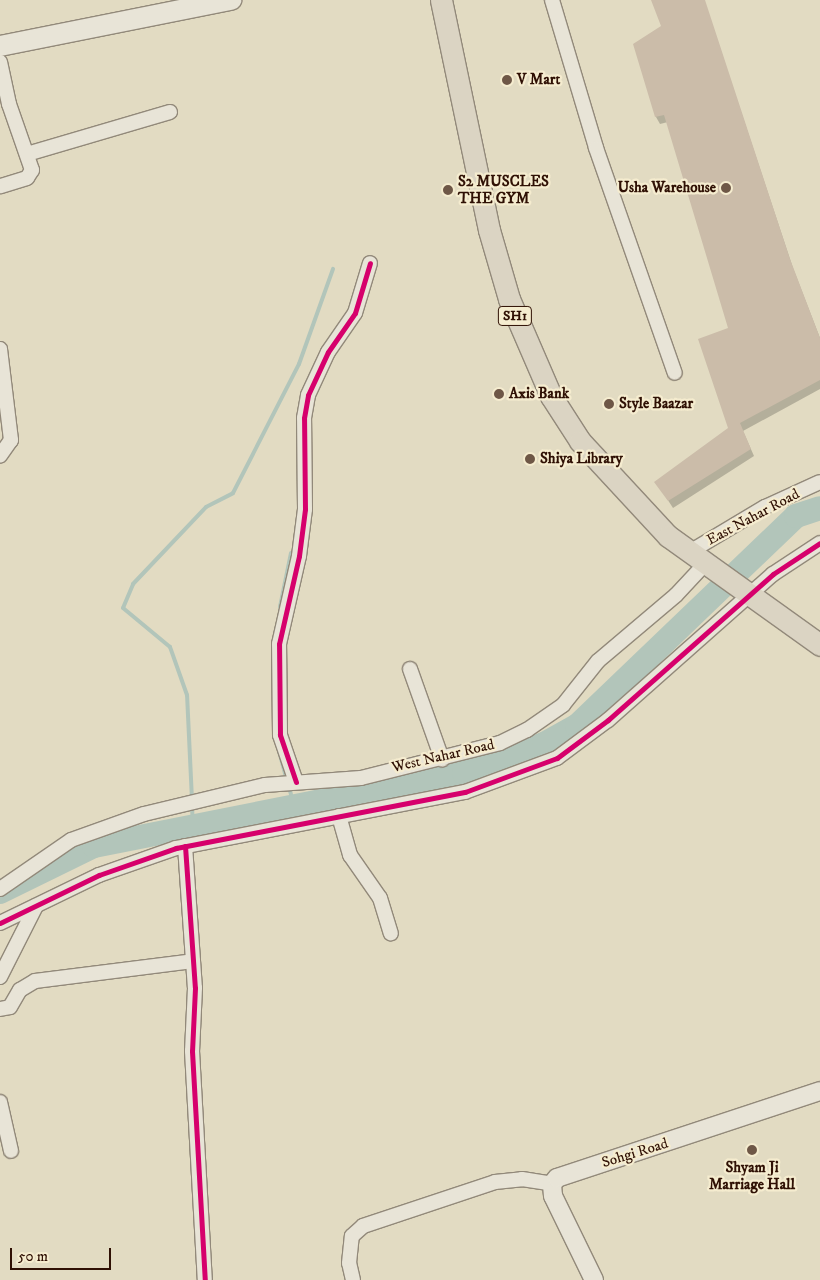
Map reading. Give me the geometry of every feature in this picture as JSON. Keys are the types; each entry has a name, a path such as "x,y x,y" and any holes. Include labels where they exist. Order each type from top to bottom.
{"main road":[{"path":"0,46 231,0"},
{"name":"SH1","path":"441,0 489,230 509,299 524,340 551,396 580,441 634,501 701,562 743,589 820,645"}],"street":[{"path":"552,0 596,148 674,373"},
{"path":"0,62 9,104 32,170 29,176 0,186"},
{"path":"27,154 170,112"},
{"path":"294,782 280,735 279,644 299,556 305,509 306,402 315,375 355,313 370,263"},
{"path":"0,349 12,440 0,456"},
{"name":"East Nahar Road","path":"701,562 764,508 820,482"},
{"path":"0,923 99,875 185,846 465,792 557,758 608,720 743,589 820,543"},
{"name":"West Nahar Road","path":"0,889 71,840 168,807 265,785 294,782 344,781 442,759 500,743 550,716 576,692 598,661 676,594 701,562"},
{"path":"410,669 442,759"},
{"path":"339,816 350,855 380,898 391,933"},
{"path":"185,846 193,961 192,1051 205,1280"},
{"path":"0,977 36,906"},
{"path":"0,1010 10,1007 20,990 35,981 193,961"},
{"name":"Sohgi Road","path":"552,1184 560,1176 820,1091"},
{"path":"0,1102 11,1151"},
{"path":"353,1280 349,1263 351,1242 354,1232 362,1226 495,1182 522,1179 552,1184 558,1207 594,1280"}],"building":[{"name":"Usha Warehouse","path":"651,0 705,0 790,259 820,338 820,380 740,423 751,449 668,501 654,482 728,428 698,339 728,328 664,115 655,117 633,44 661,26"}],"waterway":[{"path":"192,800 187,695 170,647 123,608 133,584 206,507 233,493 299,364 333,269"},
{"path":"0,892 94,846 464,773 544,744 577,726 796,516 820,508"},
{"path":"280,607 291,553"},
{"path":"279,751 287,780"},
{"path":"289,787 295,809"},
{"path":"192,807 193,828"}],"cycle path":[{"path":"296,782 280,735 279,644 299,556 305,509 304,418 308,395 328,352 355,313 370,263"},
{"path":"0,923 99,875 176,848 465,792 557,758 608,720 773,574 820,543"},
{"path":"185,846 195,988 192,1051 205,1280"}],"place":[{"name":"V Mart","path":"507,80"},
{"name":"Usha Warehouse","path":"726,188"},
{"name":"S2 MUSCLES THE GYM","path":"448,190"},
{"name":"Axis Bank","path":"499,394"},
{"name":"Style Baazar","path":"609,404"},
{"name":"Shiya Library","path":"530,459"},
{"name":"Shyam Ji Marriage Hall","path":"752,1150"}]}
